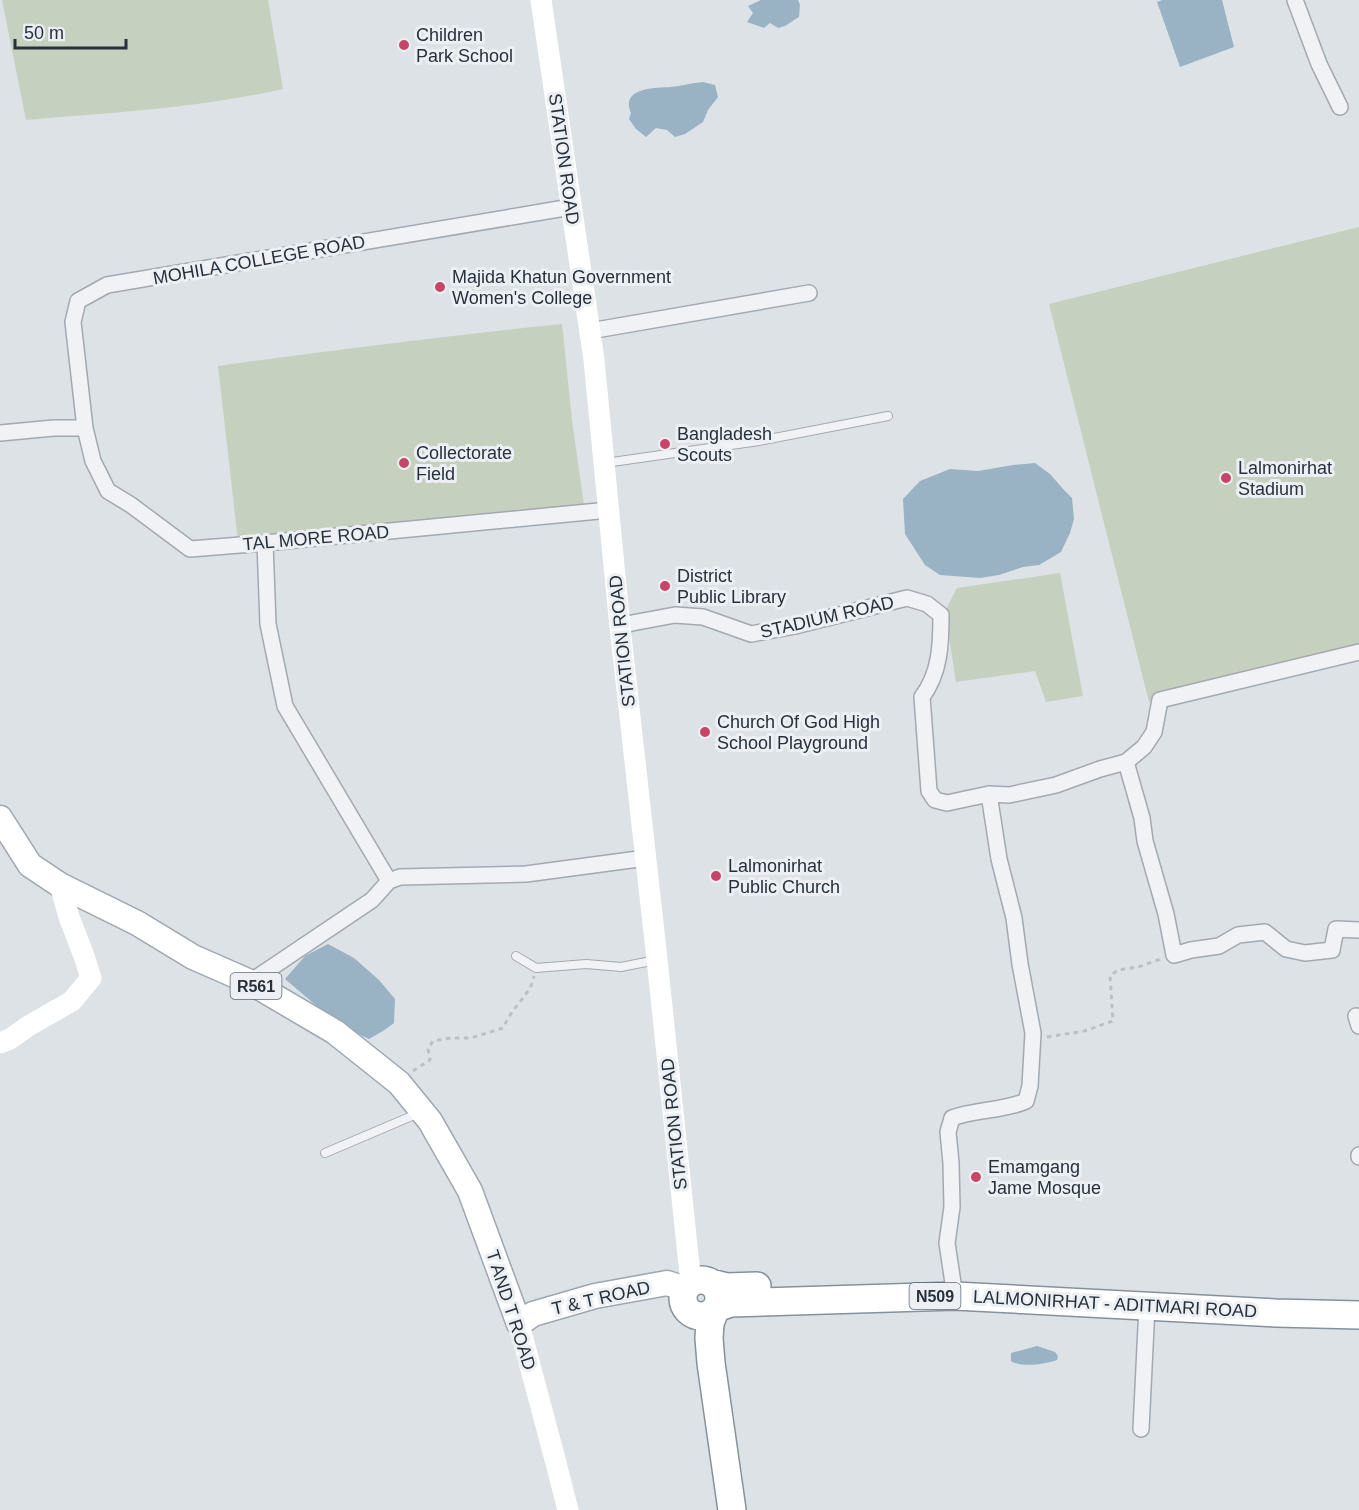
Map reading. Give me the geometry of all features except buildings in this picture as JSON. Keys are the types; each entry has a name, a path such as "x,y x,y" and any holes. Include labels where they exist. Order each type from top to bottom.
{"highway":[{"name":"N509","path":"700,1296 727,1287 953,1283 1209,1299 1300,1303 1359,1302"},
{"name":"LALMONIRHAT - ADITMARI ROAD","path":"700,1296 731,1303 955,1296 1276,1313 1359,1315"},
{"path":"700,1296 725,1510"},
{"path":"700,1296 710,1323 711,1363 732,1510"}],"main road":[{"name":"STATION ROAD","path":"541,0 590,331 657,959 700,1296"},
{"name":"R561","path":"0,818 30,865 60,885 137,923 193,957 250,982 335,1032 399,1083 427,1116"},
{"path":"0,1043 72,1001 91,978 60,885"},
{"name":"T AND T ROAD","path":"427,1116 470,1191 519,1324 567,1510"},
{"name":"T & T ROAD","path":"519,1324 533,1314 595,1296 667,1283 700,1296"}],"street":[{"path":"1295,0 1319,64 1340,107"},
{"name":"MOHILA COLLEGE ROAD","path":"85,428 73,322 78,301 107,285 571,207"},
{"path":"590,331 809,293"},
{"path":"0,433 54,428 85,428"},
{"name":"TAL MORE ROAD","path":"85,428 93,461 108,490 190,549 609,510"},
{"path":"265,543 268,624 285,706 389,880"},
{"name":"STADIUM ROAD","path":"620,627 675,615 703,616 751,634 795,626 907,598 927,604 941,615 941,644 936,668 930,686 922,697 929,791 935,800 946,803 989,794 1009,795 1056,785 1126,762 1144,747 1154,732 1160,700 1359,652"},
{"path":"1126,762 1166,914 1174,955 1219,946 1238,935 1265,932 1286,949 1305,953 1332,950 1336,929 1359,930"},
{"path":"953,1283 947,1243 952,1207 948,1132 952,1118 963,1114 1016,1106 1026,1101 1030,1086 1033,1033 1014,918 999,859 989,794"},
{"path":"250,982 372,900 389,880 400,877 526,874 646,858"},
{"path":"1141,1429 1147,1306"}],"lane":[{"path":"604,463 759,441 888,416"},
{"path":"516,956 536,968 586,964 621,967 657,959"},
{"path":"325,1153 427,1116"}],"path":[{"path":"1032,1040 1084,1031 1113,1021 1110,976 1118,970 1138,967 1174,955"},
{"path":"399,1083 417,1067 430,1060 428,1048 433,1041 471,1038 502,1028 530,988 536,968"}],"green space":[{"path":"2,0 268,0 283,89 187,105 26,120"},
{"name":"Lalmonirhat Stadium","path":"1359,227 1359,652 1149,702 1049,304"},
{"name":"Collectorate Field","path":"562,324 584,506 238,541 218,366"},
{"path":"1060,573 1083,696 1046,702 1035,671 956,682 945,611 957,588"}],"water":[{"path":"761,0 798,0 799,17 778,28 770,23 764,28 747,22 753,13 748,6"},
{"path":"1162,0 1222,0 1234,47 1180,67 1157,2"},
{"path":"703,82 715,85 718,97 708,110 703,122 685,134 675,137 667,130 656,128 646,137 629,119 630,99 640,91"},
{"path":"1035,463 1050,474 1072,498 1074,519 1061,552 1039,565 980,578 940,575 925,565 905,534 903,499 920,481 950,469 978,471"},
{"path":"328,944 354,958 379,980 395,999 394,1023 369,1039 339,1025 285,979 305,956"},
{"path":"1037,1346 1055,1352 1058,1356 1057,1360 1027,1365 1011,1361 1011,1353"}],"place":[{"name":"Children Park School","path":"404,45"},
{"name":"Majida Khatun Government Women's College","path":"440,287"},
{"name":"Bangladesh Scouts","path":"665,444"},
{"name":"Collectorate Field","path":"404,463"},
{"name":"Lalmonirhat Stadium","path":"1226,478"},
{"name":"District Public Library","path":"665,586"},
{"name":"Church Of God High School Playground","path":"705,732"},
{"name":"Lalmonirhat Public Church","path":"716,876"},
{"name":"Emamgang Jame Mosque","path":"976,1177"}]}
